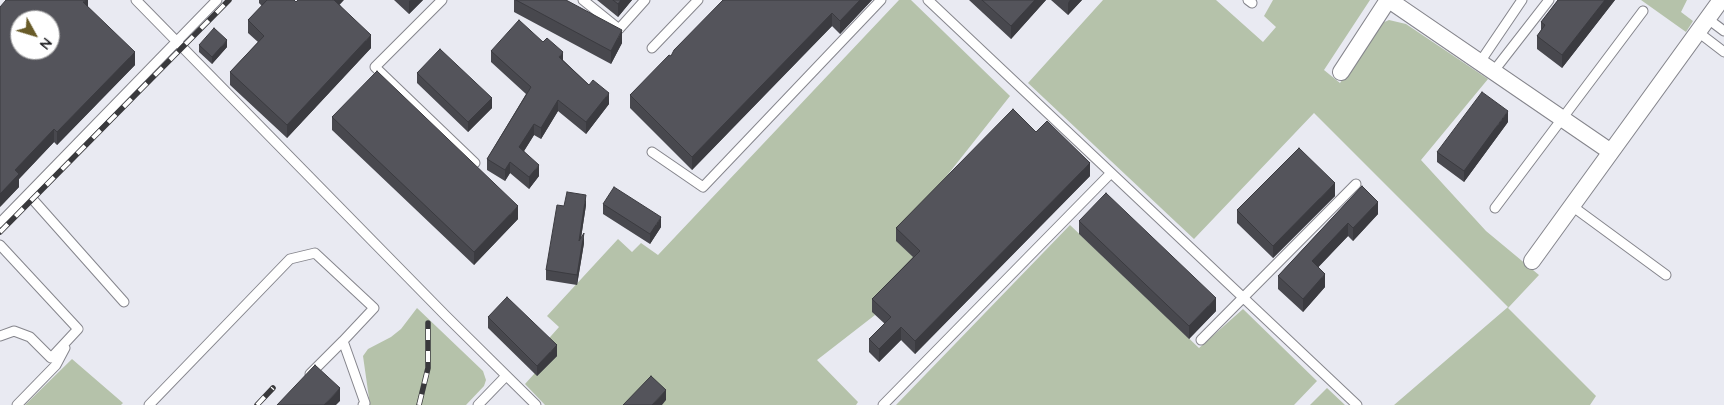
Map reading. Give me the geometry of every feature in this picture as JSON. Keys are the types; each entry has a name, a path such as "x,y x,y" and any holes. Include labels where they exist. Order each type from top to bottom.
{"street":[{"path":"1341,72 1388,0 1611,152"},
{"path":"1532,261 1722,0"}],"lane":[{"path":"136,0 536,405"},
{"path":"0,223 217,0"},
{"path":"442,0 375,67 475,162"},
{"path":"583,0 619,29 645,0"},
{"path":"652,48 698,0"},
{"path":"652,152 703,187 881,0"},
{"path":"928,0 1110,174 1357,405"},
{"path":"1487,67 1522,0"},
{"path":"1487,67 1550,0"},
{"path":"1495,208 1643,11"},
{"path":"1703,26 1724,31"},
{"path":"1703,26 1724,52"},
{"path":"883,405 1110,174"},
{"path":"1201,340 1356,184"},
{"path":"28,194 124,302"},
{"path":"1572,206 1666,276"},
{"path":"0,245 78,329 51,358 30,337 14,332 0,336"},
{"path":"149,405 290,260 315,253 374,308 305,380"},
{"path":"17,405 56,365 69,339"},
{"path":"343,341 365,403 363,405"},
{"path":"478,405 506,376"}],"green space":[{"path":"899,0 911,0 1010,96 896,240 920,263 872,311 875,315 817,360 858,402 856,405 545,405 525,384 553,353 543,345 559,327 547,316 618,239 632,252 641,243 658,255"},
{"path":"1103,0 1216,0 1263,42 1276,27 1264,16 1273,0 1370,0 1324,70 1340,83 1382,23 1389,20 1406,24 1488,79 1421,160 1486,231 1539,275 1508,308 1596,396 1590,405 1394,405 1508,307 1314,113 1194,239 1028,83"},
{"path":"1641,0 1687,0 1681,12 1693,21 1686,32"},
{"path":"1070,225 1199,348 1243,309 1317,381 1294,405 896,405"},
{"path":"417,308 483,371 486,380 484,386 466,405 370,405 363,356 368,349 391,337 401,329"},
{"path":"72,359 123,403 121,405 25,405"},
{"path":"1327,388 1345,405 1310,405"}],"building":[{"path":"6,0 86,0 83,2 135,52 57,132 54,129 15,170 19,174 0,194 0,7"},
{"path":"267,0 294,0 296,2 298,0 334,0 371,35 287,125 230,72 264,36 248,20"},
{"path":"516,0 566,0 622,30 611,51"},
{"path":"613,0 621,0 618,4"},
{"path":"723,0 860,0 840,21 832,13 692,157 630,95 669,55 671,56 674,50"},
{"path":"982,0 1035,0 1011,26"},
{"path":"1558,0 1605,0 1562,55 1537,36 1545,25 1541,22"},
{"path":"519,20 543,42 547,38 563,52 559,57 589,85 593,80 609,93 586,122 558,100 541,128 534,124 519,147 539,165 529,177 510,162 505,170 487,159 531,87 491,51"},
{"path":"214,28 227,40 212,57 199,45"},
{"path":"440,49 492,98 468,122 417,73"},
{"path":"377,71 518,206 474,252 332,117"},
{"path":"1482,92 1508,111 1464,171 1437,152"},
{"path":"1013,109 1036,132 1047,121 1090,163 915,341 901,327 879,349 869,339 891,317 872,299 920,251 896,228"},
{"path":"1299,148 1335,183 1273,246 1237,210"},
{"path":"1362,186 1378,202 1353,228 1348,223 1312,261 1325,274 1303,299 1278,276"},
{"path":"614,187 661,217 650,234 603,204"},
{"path":"567,192 586,195 579,241 584,233 577,275 546,270 557,205 564,206"},
{"path":"1106,193 1216,298 1189,326 1079,221"},
{"path":"507,297 557,345 537,366 488,317"},
{"path":"315,365 340,388 324,405 277,405"},
{"path":"651,376 666,390 652,405 623,405"}],"railway":[{"path":"0,232 229,0"},
{"path":"419,405 428,368 428,323"},
{"path":"257,405 273,388"}]}
